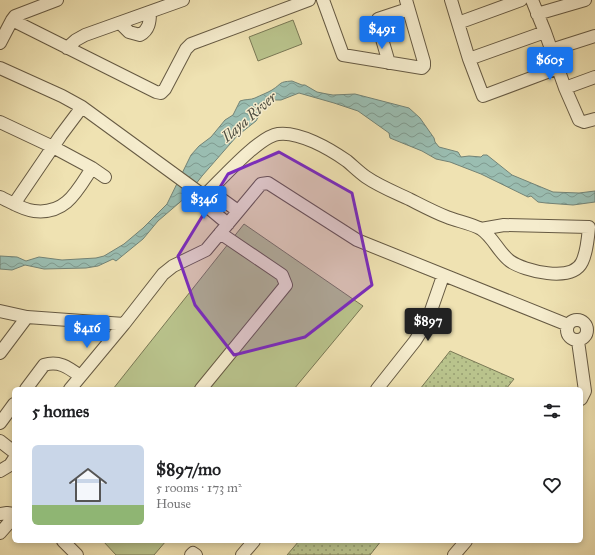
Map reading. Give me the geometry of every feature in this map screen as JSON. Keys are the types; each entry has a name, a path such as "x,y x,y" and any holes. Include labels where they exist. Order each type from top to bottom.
{"street":[{"path":"0,44 12,20 20,14 57,0"},
{"path":"67,48 76,40 85,35 183,0"},
{"path":"12,20 156,92 161,92 165,89 190,44 309,0"},
{"path":"323,0 343,55 420,69 424,66 407,4 378,19 377,22 390,63"},
{"path":"451,0 469,59 483,96 558,68"},
{"path":"458,23 521,0"},
{"path":"532,0 565,88 579,120 584,122 595,119"},
{"path":"537,14 585,0"},
{"path":"120,23 129,32 140,35 145,32 148,27 150,12"},
{"path":"469,59 545,32"},
{"path":"551,50 595,36"},
{"path":"0,68 62,96 82,107 156,159 204,196 210,209 224,229 282,275 286,285 203,387"},
{"path":"565,88 595,77"},
{"path":"14,204 82,107"},
{"path":"0,122 53,147 92,168 105,177"},
{"path":"204,196 258,144 271,135 279,133 301,136 318,144 346,161 366,177 387,188 447,217 481,229 508,260 521,268 559,274 572,271 582,264 587,247 589,227 504,225 481,229"},
{"path":"0,197 34,211 56,210 65,205 75,194 92,168"},
{"path":"72,387 164,274 173,266 206,250 261,184 268,183 357,240 443,276 568,325"},
{"path":"204,196 220,198 238,211"},
{"path":"379,387 415,341 427,322 443,276"},
{"path":"0,311 27,317 124,324"},
{"path":"0,353 27,317"},
{"path":"574,320 581,320 591,325 587,334 582,340 578,341 571,339 568,336 568,325 574,320"},
{"path":"578,341 585,391 583,395"},
{"path":"28,387 44,365 49,363 63,365 80,376"},
{"path":"0,423 12,407"},
{"path":"0,442 12,451"},
{"path":"0,471 12,462"},
{"path":"0,514 12,516"},
{"path":"0,533 12,518"},
{"path":"65,543 77,555"},
{"path":"242,555 252,543"},
{"path":"454,555 464,543"},
{"path":"191,555 193,553 196,555"}],"highlighted area":[{"path":"279,152 352,193 372,285 305,337 234,355 195,305 178,256 228,174"}],"green space":[{"path":"293,20 302,44 258,61 249,37"},
{"path":"244,224 363,306 296,387 115,387"},
{"path":"450,351 514,379 508,387 422,387"},
{"path":"105,543 164,543 154,555 116,555"},
{"path":"297,543 379,543 370,555 287,555"}],"water":[{"name":"Ilaya River","path":"292,81 305,85 317,92 333,95 355,94 409,108 420,118 439,147 458,152 461,157 481,157 483,155 487,155 512,175 553,192 579,193 595,191 595,202 573,205 538,202 531,196 528,197 481,174 450,162 436,159 422,151 390,138 389,133 358,111 299,93 281,100 272,100 264,106 256,121 237,136 186,197 158,221 143,239 116,261 113,259 98,266 86,268 44,269 25,265 12,270 0,269 0,256 17,257 26,261 39,257 62,260 96,258 104,256 124,244 143,228 167,204 191,155 199,146 211,137 225,120 233,115 240,101 253,99 270,91 282,82"}]}
